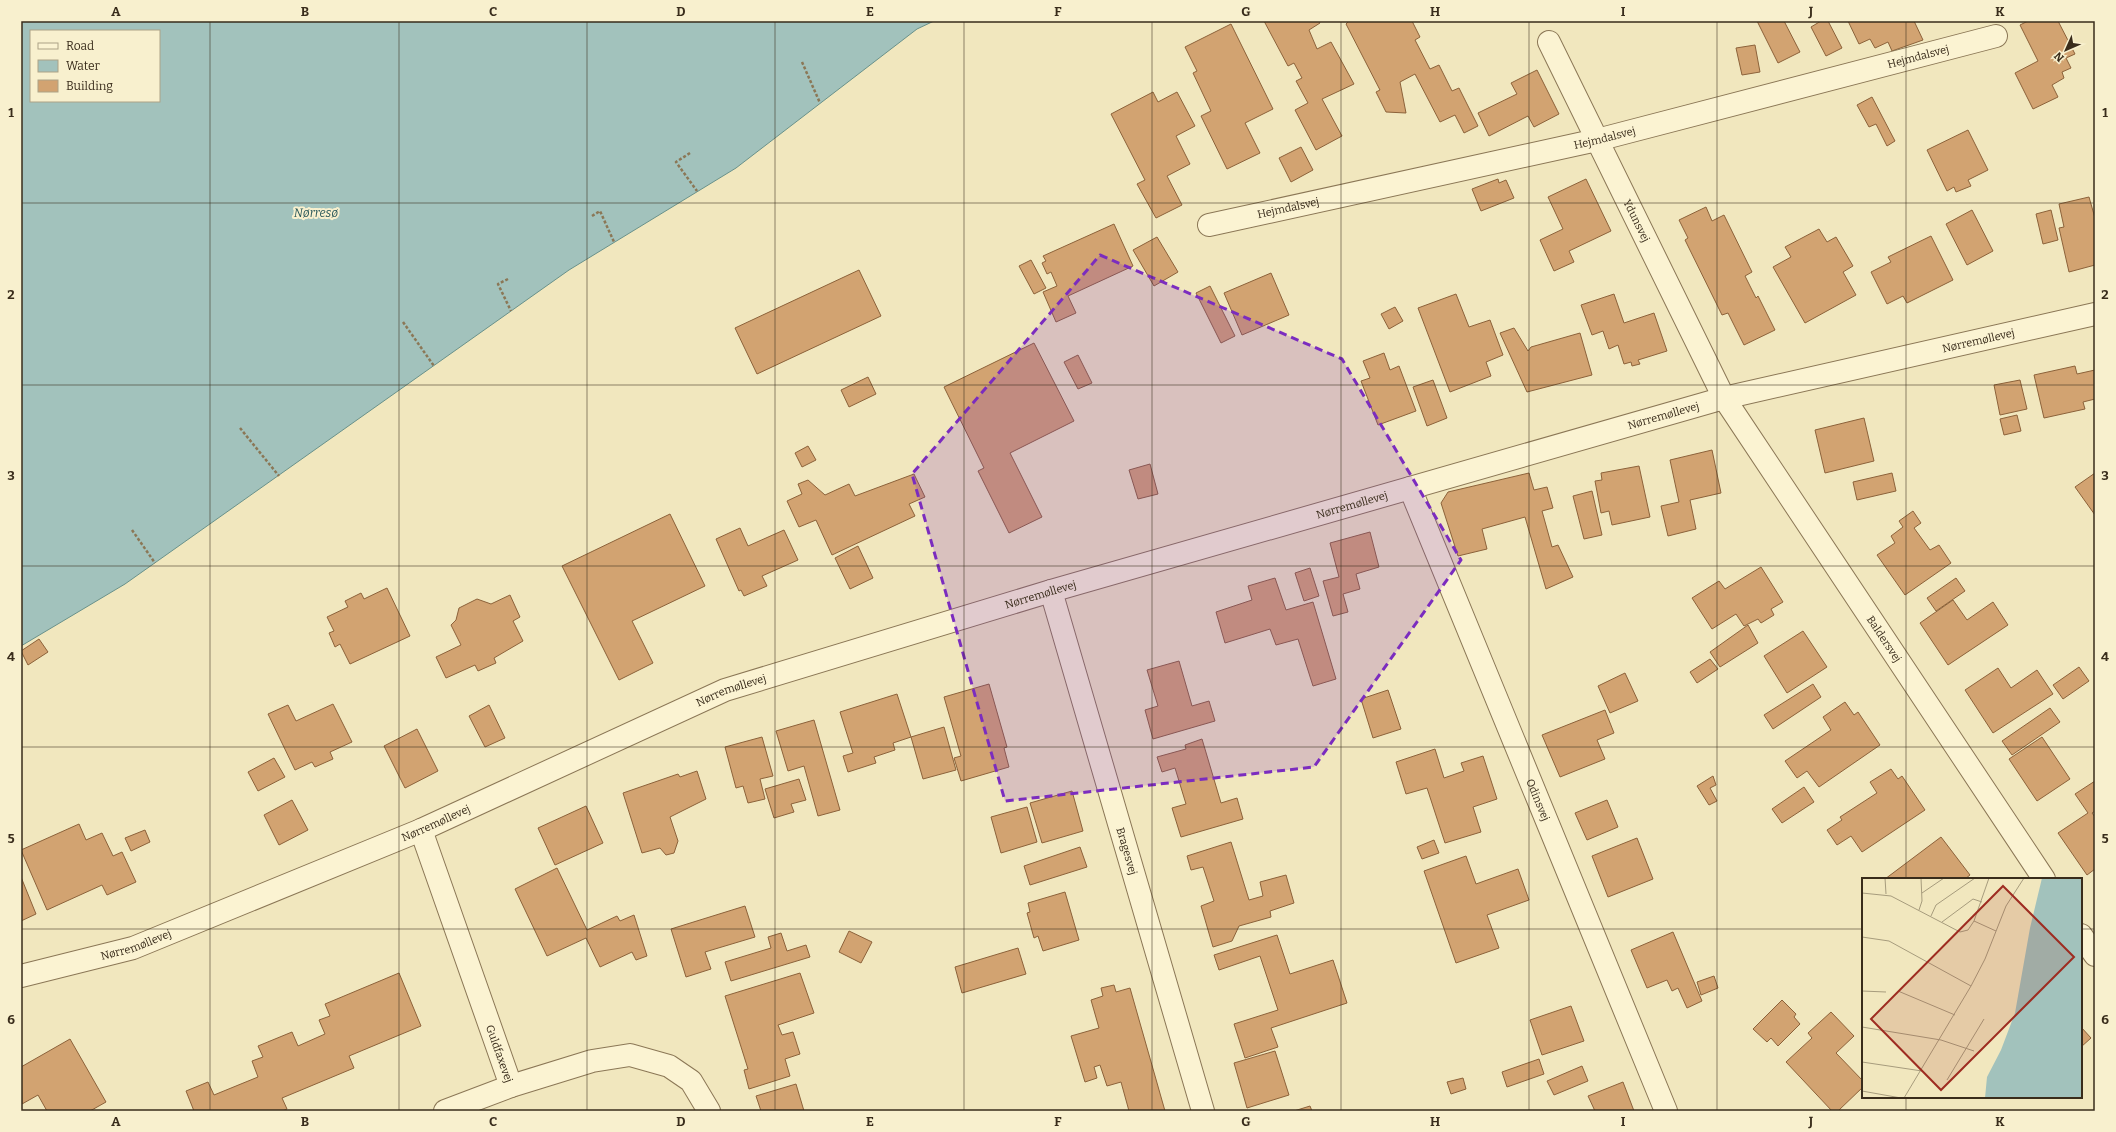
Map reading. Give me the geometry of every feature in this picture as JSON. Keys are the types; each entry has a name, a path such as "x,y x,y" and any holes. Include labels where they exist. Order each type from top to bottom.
{"street":[{"name":"Hejmdalsvej","path":"1209,225 1597,140 1996,36"},
{"name":"Ydunsvej","path":"1549,42 1724,398"},
{"name":"Nørremøllevej","path":"21,976 133,948 421,830 725,690 1051,591 1724,398 2095,314"},
{"name":"Baldersvej","path":"1724,398 2043,878"},
{"name":"Odinsvej","path":"1410,488 1666,1111"},
{"name":"Bragesvej","path":"1051,591 1203,1111"},
{"name":"Guldfaxevej","path":"421,830 511,1086 592,1061 630,1055 669,1066 691,1082 710,1111"},
{"path":"2082,936 2095,955"},
{"path":"445,1111 511,1086"}],"path":[{"path":"802,62 820,103"},
{"path":"690,153 676,162 697,192"},
{"path":"592,216 600,211 614,242"},
{"path":"508,279 498,284 511,311"},
{"path":"403,322 434,366"},
{"path":"240,428 279,476"},
{"path":"132,530 156,563"}],"highlighted area":[{"path":"1100,255 1342,359 1461,560 1314,767 1005,801 912,474"}],"water":[{"name":"Nørresø","path":"21,21 934,21 917,29 736,168 569,270 125,584 21,646"}],"building":[{"path":"1264,21 1319,21 1320,23 1309,30 1317,49 1331,42 1354,84 1322,99 1342,136 1316,150 1295,110 1308,103 1296,81 1302,78 1294,63 1288,66"},
{"path":"1349,21 1412,21 1420,37 1415,40 1430,69 1439,65 1452,91 1459,88 1478,126 1464,133 1455,115 1440,122 1415,74 1400,82 1406,113 1386,112 1376,92 1380,90 1346,24"},
{"path":"1757,21 1784,21 1800,52 1778,63"},
{"path":"1821,21 1828,21 1842,48 1826,56 1811,27"},
{"path":"1848,21 1914,21 1923,40 1892,51 1888,42 1875,48 1870,39 1859,44"},
{"path":"2028,21 2058,21 2075,54 2066,58 2071,68 2062,72 2064,78 2052,85 2058,97 2033,109 2015,73 2038,61 2020,25"},
{"path":"1231,24 1273,109 1245,123 1260,153 1227,169 1201,116 1211,111 1193,73 1197,71 1185,47"},
{"path":"1755,45 1760,72 1742,75 1736,48"},
{"path":"1537,70 1559,114 1534,127 1528,116 1489,136 1478,113 1517,94 1511,83"},
{"path":"1153,92 1158,102 1177,92 1195,126 1176,136 1190,164 1167,176 1182,205 1156,218 1137,184 1145,180 1111,114"},
{"path":"1872,97 1895,141 1887,146 1876,124 1869,127 1857,105"},
{"path":"1968,130 1988,170 1968,180 1971,186 1956,192 1954,187 1947,191 1927,150"},
{"path":"1301,147 1313,170 1291,182 1279,158"},
{"path":"1498,179 1499,183 1506,180 1514,198 1481,211 1472,189"},
{"path":"1586,179 1611,231 1569,251 1574,262 1554,271 1540,240 1563,229 1548,197"},
{"path":"2089,197 2095,218 2095,265 2069,272 2059,228 2064,227 2059,204"},
{"path":"1706,207 1712,221 1724,215 1752,272 1745,276 1756,298 1758,296 1775,330 1744,345 1728,313 1722,315 1685,240 1688,238 1679,220"},
{"path":"1972,210 1993,251 1967,265 1946,224"},
{"path":"2051,210 2058,240 2043,244 2036,214"},
{"path":"1114,224 1133,266 1068,296 1076,313 1056,322 1043,292 1057,286 1051,272 1047,274 1042,263 1046,261 1043,256"},
{"path":"1819,229 1827,242 1836,237 1853,266 1843,272 1856,295 1805,323 1773,267 1791,257 1785,247"},
{"path":"1931,236 1953,280 1907,303 1903,296 1887,304 1871,272 1891,262 1888,257"},
{"path":"1157,237 1178,272 1154,286 1133,250"},
{"path":"1031,260 1046,288 1034,294 1019,266"},
{"path":"859,270 881,316 757,374 735,328"},
{"path":"1271,273 1289,315 1242,335 1224,293"},
{"path":"1210,286 1235,336 1221,343 1196,293"},
{"path":"1456,294 1469,327 1490,320 1503,355 1486,362 1491,376 1450,392 1418,308"},
{"path":"1614,294 1624,323 1654,313 1667,351 1638,360 1640,364 1632,366 1631,362 1624,364 1618,345 1609,349 1603,331 1592,335 1581,305"},
{"path":"1395,307 1403,321 1389,329 1381,314"},
{"path":"1514,328 1528,351 1531,347 1580,333 1592,375 1527,392 1500,333"},
{"path":"1034,343 1074,421 1010,453 1042,517 1009,533 978,471 984,468 944,387"},
{"path":"1384,353 1390,370 1399,366 1416,411 1378,425 1361,381 1370,378 1363,361"},
{"path":"1078,355 1092,383 1078,389 1064,362"},
{"path":"2075,366 2077,374 2095,370 2095,399 2083,402 2085,409 2044,418 2034,375"},
{"path":"868,377 876,394 849,407 841,390"},
{"path":"1433,380 1447,418 1427,426 1413,387"},
{"path":"2020,380 2027,409 2000,415 1994,385"},
{"path":"2017,415 2021,431 2004,435 2000,419"},
{"path":"1864,418 1874,461 1825,473 1815,430"},
{"path":"808,446 816,460 802,467 795,453"},
{"path":"1712,450 1721,493 1690,500 1696,529 1668,536 1661,506 1679,502 1670,460"},
{"path":"1150,464 1158,494 1138,499 1129,470"},
{"path":"1639,466 1650,517 1612,525 1609,511 1601,513 1595,481 1602,480 1601,473"},
{"path":"1529,473 1534,490 1547,487 1553,508 1542,511 1552,547 1558,545 1573,577 1546,589 1525,517 1482,529 1487,549 1458,556 1441,503 1448,492"},
{"path":"1892,473 1896,491 1857,500 1853,482"},
{"path":"2095,473 2095,515 2075,487"},
{"path":"914,474 925,497 909,504 915,516 832,555 816,520 799,527 787,501 802,494 798,484 808,480 825,495 849,484 855,496"},
{"path":"1592,491 1602,535 1584,539 1573,496"},
{"path":"1913,511 1921,523 1914,528 1930,550 1939,545 1951,563 1905,595 1877,555 1895,543 1891,536 1903,527 1899,521"},
{"path":"670,514 705,586 632,621 653,663 619,680 562,566"},
{"path":"740,528 748,546 784,530 798,560 762,576 767,586 744,596 741,590 739,591 716,539"},
{"path":"1370,532 1379,567 1356,574 1360,589 1343,594 1348,612 1333,616 1323,581 1339,577 1330,543"},
{"path":"858,546 873,578 850,589 835,558"},
{"path":"1761,567 1783,602 1771,609 1774,615 1761,623 1758,619 1744,626 1736,614 1712,629 1692,598 1719,581 1725,589"},
{"path":"1310,568 1319,596 1304,601 1295,573"},
{"path":"1275,578 1286,610 1313,602 1336,679 1313,686 1298,639 1276,645 1270,629 1225,643 1216,612 1252,600 1248,586"},
{"path":"1956,578 1965,591 1936,611 1927,598"},
{"path":"387,588 410,636 350,664 340,644 335,647 329,633 334,631 327,617 348,607 345,601 361,593 364,599"},
{"path":"510,595 520,617 513,621 523,641 494,658 496,663 478,671 475,665 446,678 436,657 461,645 451,625 456,620 459,608 477,599 491,604"},
{"path":"1953,600 1967,620 1993,602 2008,625 1948,665 1920,623"},
{"path":"1748,625 1758,643 1720,667 1710,652"},
{"path":"1803,631 1827,667 1787,693 1764,656"},
{"path":"39,639 48,652 28,665 21,651"},
{"path":"1710,659 1718,669 1697,683 1690,672"},
{"path":"1179,661 1192,706 1209,701 1215,721 1153,739 1145,710 1158,706 1147,670"},
{"path":"2079,667 2089,681 2063,699 2053,685"},
{"path":"1998,668 2011,688 2037,670 2053,694 1993,733 1965,690"},
{"path":"1625,673 1638,701 1610,713 1598,686"},
{"path":"989,684 1007,747 1004,748 1009,767 961,781 954,758 961,756 944,697"},
{"path":"1813,684 1821,697 1773,729 1764,715"},
{"path":"1388,690 1401,729 1373,738 1361,699"},
{"path":"897,694 911,737 893,743 895,750 874,757 876,763 848,772 843,756 853,753 840,712"},
{"path":"1845,702 1854,715 1858,712 1880,745 1819,787 1807,771 1797,778 1785,761 1831,730 1823,717"},
{"path":"333,704 352,742 330,752 333,759 315,767 312,762 295,770 268,714 288,705 296,721"},
{"path":"489,705 505,738 485,747 469,716"},
{"path":"2050,708 2060,722 2012,755 2002,741"},
{"path":"1605,710 1614,733 1597,740 1605,759 1560,777 1542,735"},
{"path":"814,720 840,810 818,816 804,766 788,771 776,731"},
{"path":"944,727 956,770 923,779 911,737"},
{"path":"417,729 438,771 405,788 384,746"},
{"path":"762,737 773,776 760,779 765,799 748,803 743,786 736,788 725,747"},
{"path":"2042,737 2070,779 2037,801 2009,759"},
{"path":"1202,739 1221,803 1237,798 1243,819 1181,837 1172,808 1186,804 1175,768 1162,772 1157,757 1186,749 1185,745"},
{"path":"1435,749 1444,778 1464,771 1461,763 1483,756 1497,799 1473,807 1481,832 1445,843 1427,788 1406,794 1396,762"},
{"path":"274,758 285,777 258,791 248,772"},
{"path":"1891,769 1898,779 1902,776 1925,810 1862,852 1851,836 1837,845 1827,830 1842,820 1840,817 1877,793 1870,782"},
{"path":"697,771 706,799 670,817 678,841 674,853 666,855 660,848 642,853 623,793 678,774 680,777"},
{"path":"1713,776 1716,785 1710,788 1717,801 1709,805 1697,786"},
{"path":"799,779 806,800 791,804 794,812 774,818 765,789"},
{"path":"2095,781 2095,811 2092,813 2095,817 2095,869 2087,875 2058,833 2088,813 2075,794"},
{"path":"1804,787 1814,802 1782,823 1772,809"},
{"path":"1072,791 1083,831 1042,843 1030,803"},
{"path":"292,800 308,830 279,845 264,815"},
{"path":"1607,800 1618,827 1587,840 1575,813"},
{"path":"586,806 603,843 555,865 538,828"},
{"path":"1027,807 1037,842 1001,853 991,817"},
{"path":"79,824 86,840 102,833 113,856 122,852 136,882 107,895 102,885 47,910 21,850"},
{"path":"145,830 150,842 131,851 125,838"},
{"path":"1941,837 1970,875 1966,878 1886,878"},
{"path":"1637,838 1653,879 1608,897 1592,856"},
{"path":"1434,840 1439,853 1422,859 1417,847"},
{"path":"1231,842 1249,900 1263,896 1260,882 1286,875 1294,903 1270,911 1271,917 1239,926 1232,941 1213,947 1201,906 1214,901 1203,867 1191,870 1187,856"},
{"path":"1080,847 1087,867 1030,885 1024,866"},
{"path":"1466,856 1476,884 1518,869 1529,900 1487,915 1499,948 1456,963 1424,871"},
{"path":"557,868 587,930 617,916 620,921 634,915 647,956 636,960 632,952 600,967 586,938 547,956 515,889"},
{"path":"21,877 36,914 21,921"},
{"path":"1065,892 1079,940 1043,951 1038,936 1034,938 1027,913 1030,912 1028,903"},
{"path":"745,906 755,937 705,952 711,969 686,977 671,929"},
{"path":"849,931 872,942 861,963 839,952"},
{"path":"1673,932 1702,1001 1687,1008 1678,988 1672,991 1667,980 1647,988 1631,950"},
{"path":"781,933 787,951 806,945 810,957 731,981 725,962 771,948 768,937"},
{"path":"1277,935 1290,974 1333,960 1347,1003 1271,1028 1278,1047 1245,1058 1234,1024 1278,1010 1260,956 1219,970 1214,955"},
{"path":"1018,948 1026,974 962,993 955,967"},
{"path":"399,973 421,1026 349,1056 354,1068 282,1098 287,1109 282,1111 194,1111 186,1091 208,1082 214,1095 258,1077 252,1061 263,1057 258,1046 292,1032 298,1046 325,1034 319,1020 330,1016 325,1004"},
{"path":"800,973 814,1013 778,1025 782,1035 793,1032 800,1054 785,1059 790,1076 749,1089 744,1070 748,1069 725,996"},
{"path":"1714,976 1718,988 1701,995 1697,982"},
{"path":"1114,985 1116,992 1130,988 1165,1111 1129,1111 1121,1082 1107,1086 1100,1065 1094,1067 1097,1078 1085,1082 1071,1036 1099,1028 1091,1000 1103,996 1101,988"},
{"path":"1782,1000 1796,1014 1794,1017 1800,1024 1778,1046 1771,1038 1767,1042 1753,1029"},
{"path":"1571,1006 1584,1041 1542,1055 1530,1020"},
{"path":"1831,1012 1854,1036 1836,1053 1862,1080 1862,1088 1838,1111 1832,1111 1786,1062 1812,1038 1808,1033"},
{"path":"2082,1028 2091,1038 2082,1046"},
{"path":"70,1039 106,1102 90,1111 47,1111 38,1095 22,1104 21,1067"},
{"path":"1275,1051 1289,1095 1247,1108 1234,1063"},
{"path":"1539,1059 1544,1074 1507,1087 1502,1072"},
{"path":"1582,1066 1588,1081 1554,1095 1547,1081"},
{"path":"1463,1078 1466,1089 1451,1094 1447,1082"},
{"path":"1623,1082 1634,1111 1595,1111 1588,1096"},
{"path":"796,1084 804,1111 761,1111 756,1096"},
{"path":"1310,1106 1312,1111 1294,1111"}]}
